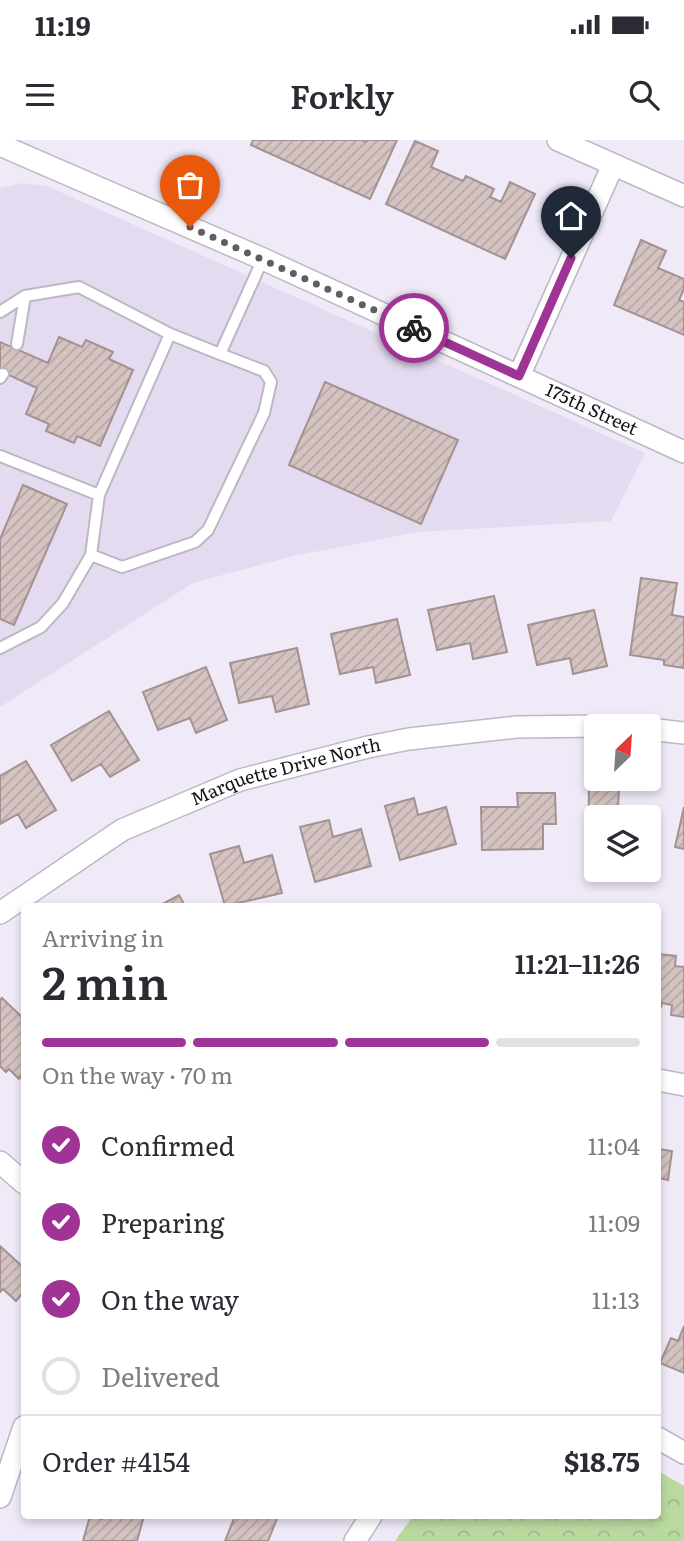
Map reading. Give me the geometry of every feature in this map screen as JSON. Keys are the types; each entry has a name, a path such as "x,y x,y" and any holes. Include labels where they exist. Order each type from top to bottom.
{"street":[{"path":"558,140 684,196"},
{"name":"175th Street","path":"0,145 263,259 684,452"},
{"path":"519,376 613,165"},
{"name":"Marquette Drive North","path":"0,913 122,830 240,780 410,739 517,727 584,726"},
{"path":"662,730 684,733"},
{"path":"661,1081 684,1085"},
{"path":"0,1162 21,1180"},
{"path":"0,1497 21,1436"},
{"path":"661,1440 684,1453"},
{"path":"355,1541 369,1519"}],"lane":[{"path":"220,354 263,259"},
{"path":"0,312 25,296 79,288 170,334 264,371 271,382 264,413 208,530 195,542 122,567 91,555"},
{"path":"17,344 25,296"},
{"path":"0,648 41,628 62,603 91,555 99,495 170,334"},
{"path":"0,456 99,495"}],"shaded area":[{"path":"23,183 47,186 645,453 611,521 418,532 293,556 193,583 0,707 0,188"}],"green space":[{"path":"661,1473 684,1486 684,1541 395,1541 411,1519 661,1519"}],"building":[{"path":"253,140 397,140 370,199 251,145"},
{"path":"415,141 438,151 431,167 463,181 466,176 494,189 490,197 501,202 510,182 535,194 505,259 386,204"},
{"path":"641,240 666,251 658,268 684,279 684,289 679,300 684,302 684,335 614,305"},
{"path":"59,337 82,347 86,340 113,352 109,359 133,370 100,446 77,436 74,443 46,431 49,424 26,414 37,388 0,371 0,342 48,363"},
{"path":"325,382 458,440 421,524 289,465"},
{"path":"23,485 67,504 14,625 0,619 0,539"},
{"path":"641,578 677,583 672,615 684,617 684,668 664,665 664,660 630,655"},
{"path":"494,596 507,652 473,659 470,643 437,650 428,610"},
{"path":"594,610 607,666 573,674 570,658 537,665 528,625"},
{"path":"397,619 410,675 376,683 373,667 340,674 331,634"},
{"path":"297,648 309,704 276,712 272,696 239,703 230,663"},
{"path":"206,667 227,720 196,733 190,718 158,730 143,692"},
{"path":"109,711 139,760 110,777 101,764 72,781 51,745"},
{"path":"26,761 56,810 26,828 18,814 0,824 0,776"},
{"path":"589,791 619,791 618,805 589,805"},
{"path":"517,793 555,793 556,824 543,824 543,849 482,850 481,807 518,807"},
{"path":"414,798 418,815 446,807 456,844 400,860 385,806"},
{"path":"684,807 684,849 675,847"},
{"path":"329,820 333,837 361,829 371,866 315,882 300,827"},
{"path":"239,846 244,863 272,855 282,893 238,903 224,903 210,854"},
{"path":"179,895 183,903 164,903"},
{"path":"661,954 676,956 675,966 684,967 684,1017 671,1015 672,1005 662,1003 661,1007"},
{"path":"2,998 21,1016 19,1079 9,1069 6,1072 0,1066"},
{"path":"661,1149 672,1151 668,1180 661,1178"},
{"path":"0,1246 21,1265 21,1295 16,1301 3,1289 0,1292"},
{"path":"684,1326 684,1373 661,1363 671,1338 678,1341"},
{"path":"89,1519 143,1519 137,1541 83,1541"},
{"path":"234,1519 277,1519 268,1541 225,1541"}],"way so far":[{"path":"190,227 414,328"}],"route":[{"path":"414,328 519,376 571,258"}]}
